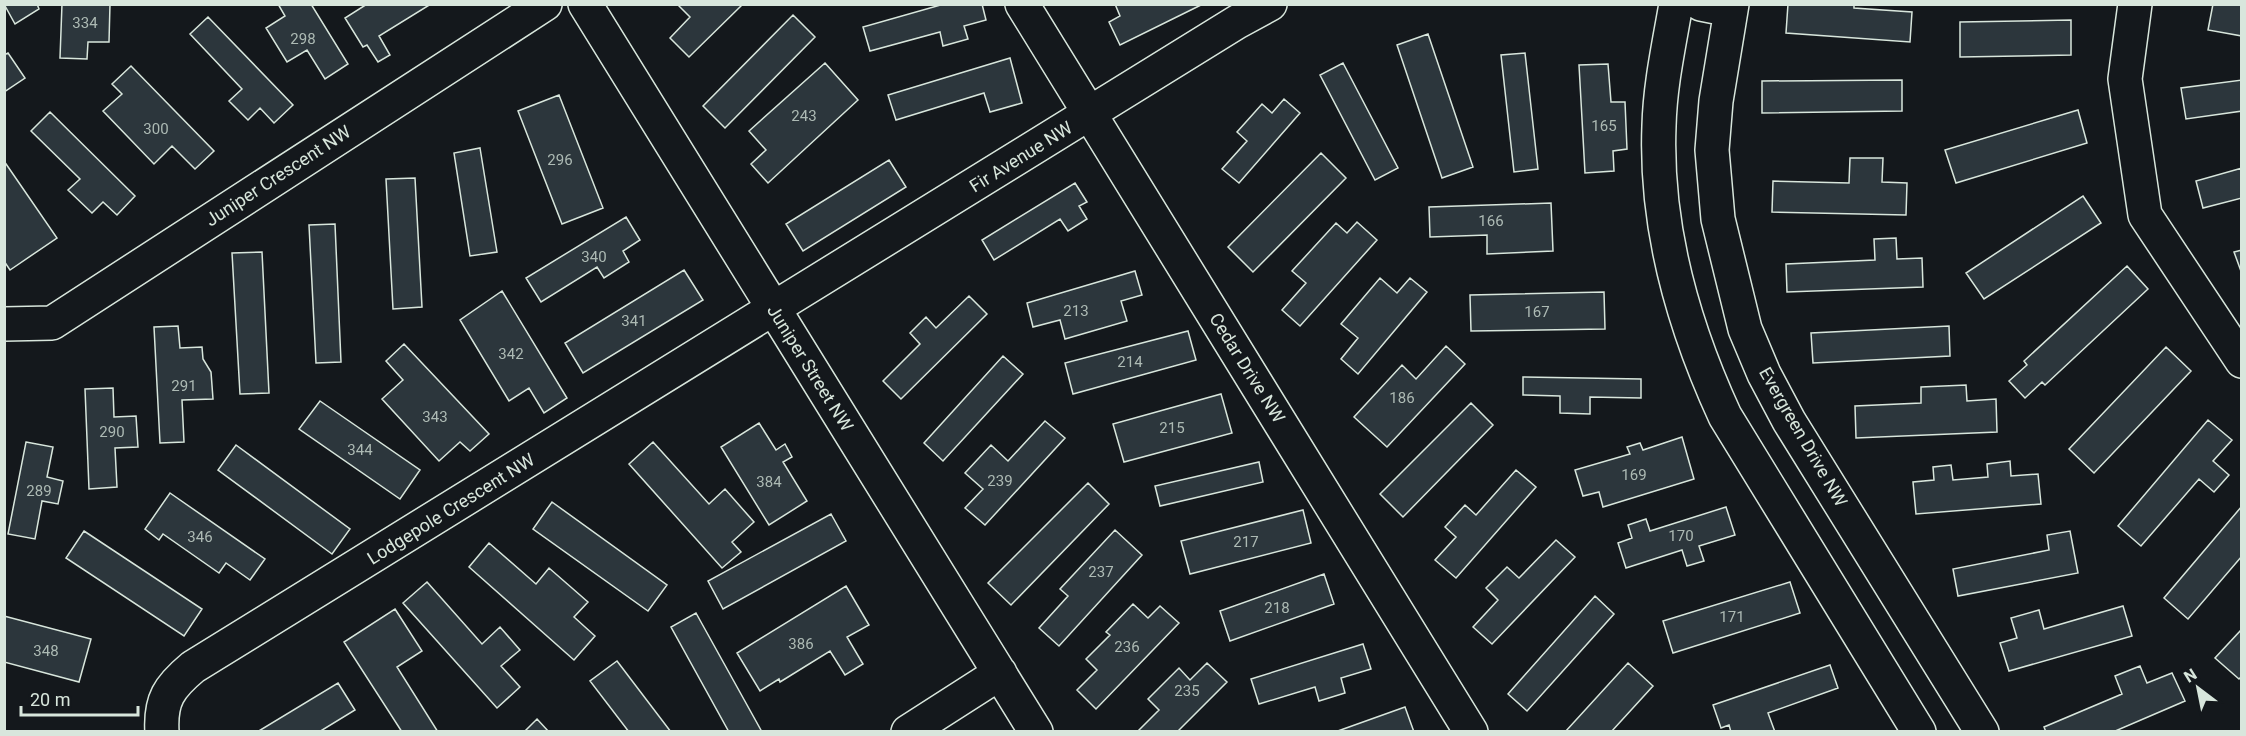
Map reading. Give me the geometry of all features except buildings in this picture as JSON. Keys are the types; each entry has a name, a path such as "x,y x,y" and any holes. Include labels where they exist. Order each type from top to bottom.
{"street":[{"name":"Juniper Crescent NW","path":"4,324 52,323 545,4"},
{"name":"Juniper Street NW","path":"585,4 1036,732"},
{"name":"Cedar Drive NW","path":"1022,4 1471,732"},
{"name":"Fir Avenue NW","path":"773,310 1237,22 1270,4"},
{"path":"1676,4 1662,85 1659,171 1668,244 1688,327 1704,371 1725,416 1919,732"},
{"path":"2135,4 2126,79 2145,214 2241,361"},
{"name":"Evergreen Drive NW","path":"1721,6 1712,150 1718,219 1744,329 1764,374 1789,421 1982,732"},
{"name":"Lodgepole Crescent NW","path":"162,732 163,700 193,667 773,310"},
{"path":"908,732 1000,674"}]}
